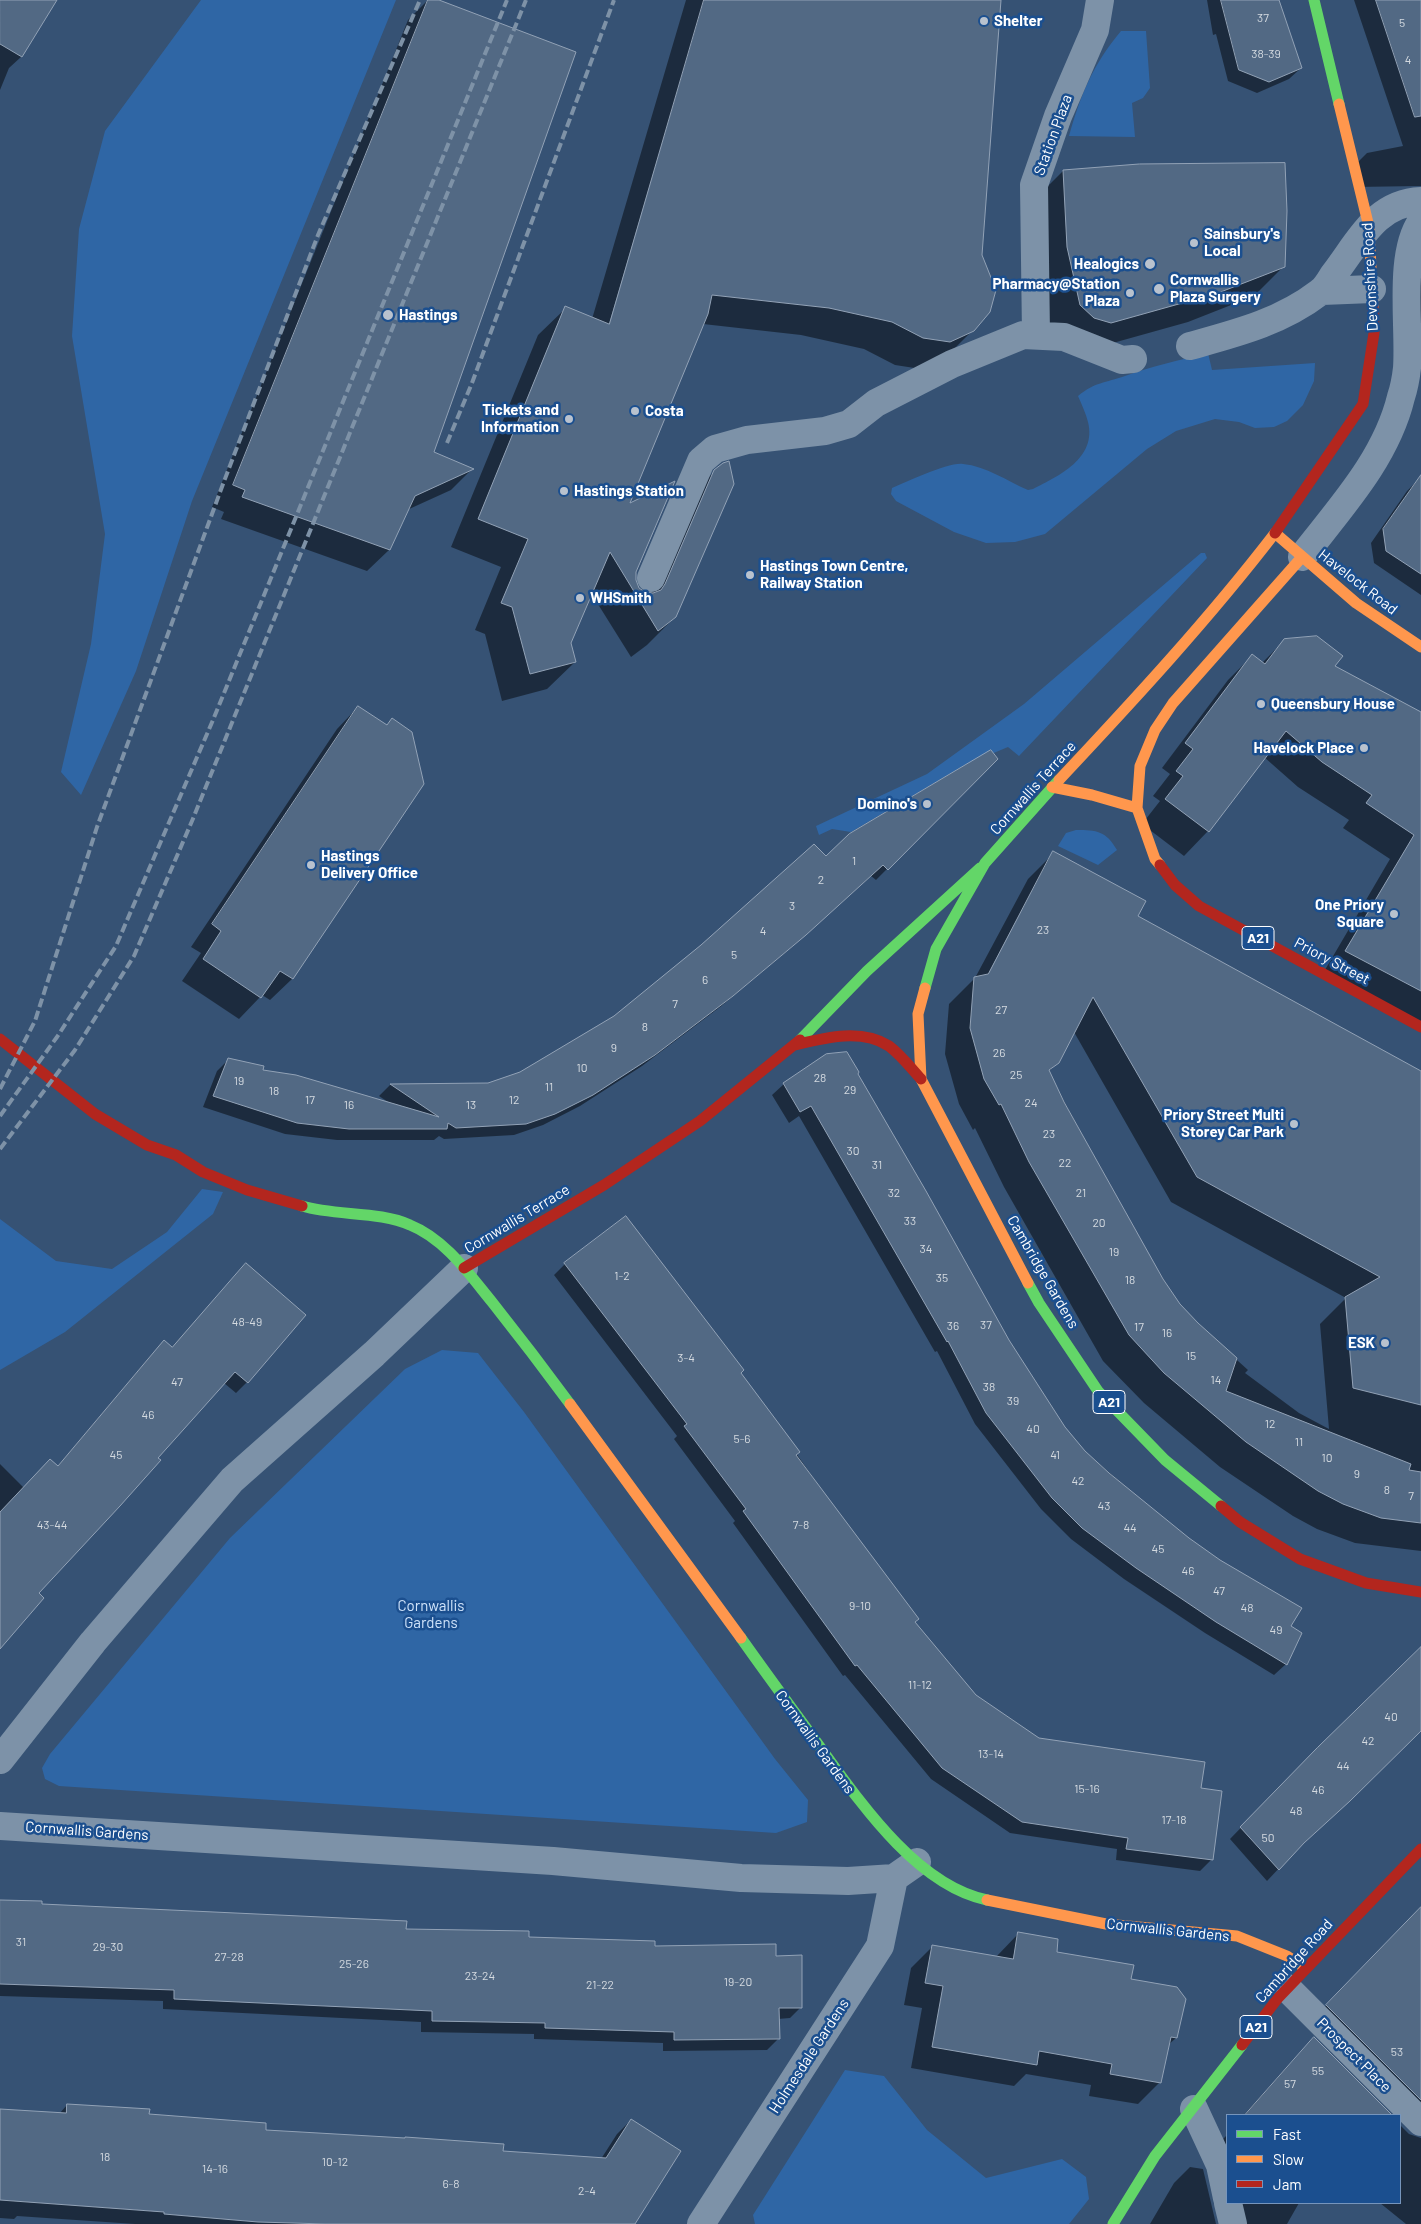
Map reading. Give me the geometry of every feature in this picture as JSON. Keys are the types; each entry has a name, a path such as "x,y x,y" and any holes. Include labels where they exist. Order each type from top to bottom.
{"main road":[{"name":"Devonshire Road","path":"1275,533 1363,404 1374,333 1369,227 1314,0"},
{"name":"Havelock Road","path":"1275,533 1356,603 1421,647"},
{"name":"Cornwallis Terrace","path":"0,1039 95,1114 147,1145 176,1155 203,1172 247,1190 315,1210 380,1218 409,1224 431,1236 464,1268 604,1185 700,1121 795,1045 902,938 986,863 1052,787 1161,671 1238,581 1275,533"},
{"name":"A21","path":"1137,808 1140,766 1155,730 1191,682 1302,557"},
{"path":"1052,787 1137,808"},
{"name":"Priory Street","path":"1137,808 1155,859 1175,885 1199,906 1421,1027"},
{"name":"Cambridge Gardens","path":"986,863 936,949 918,1014 921,1079 1039,1303 1098,1390 1164,1460 1240,1522 1300,1559 1366,1583 1421,1592"},
{"name":"Cornwallis Terrace","path":"795,1045 829,1037 864,1036 887,1044 921,1079"},
{"name":"Cornwallis Gardens","path":"464,1268 530,1349 865,1809 917,1862 948,1885 978,1898 1106,1924 1237,1936 1287,1956 1296,1978"},
{"name":"Cambridge Road","path":"1113,2224 1155,2156 1296,1978 1421,1849"}],"street":[{"name":"Station Plaza","path":"1036,335 1034,186 1058,116 1095,30 1100,0"},
{"path":"1190,346 1252,329 1296,309 1322,290 1369,227 1389,208 1421,201"},
{"path":"1302,557 1378,456 1394,423 1411,400 1407,368 1409,252 1416,229 1421,222"},
{"path":"1322,290 1372,289"},
{"path":"652,578 701,461 715,449 747,440 825,432 849,424 876,403 952,364 1023,335 1064,336 1122,360 1133,359"},
{"path":"1363,404 1386,397 1411,400"},
{"path":"0,1760 94,1642 232,1480 374,1354 464,1268"},
{"name":"Cornwallis Gardens","path":"0,1826 553,1862 741,1878 848,1881 894,1878"},
{"path":"894,1878 917,1862"},
{"name":"Holmesdale Gardens","path":"701,2224 880,1946 894,1878"},
{"name":"Prospect Place","path":"1296,1978 1421,2122"},
{"path":"1194,2109 1220,2165 1226,2193"},
{"path":"1228,2204 1234,2224"}],"green space":[{"path":"201,0 396,0 192,501 136,671 81,795 61,772 91,644 105,534 72,336 79,229 105,131"},
{"path":"1121,31 1146,31 1150,88 1143,98 1132,103 1135,137 1069,136 1089,81 1102,56"},
{"path":"1208,353 1212,370 1315,363 1314,381 1303,405 1287,421 1274,427 1255,428 1239,422 1215,419 1176,431 1147,449 1045,534 1015,542 986,543 954,532 896,501 891,494 892,488 938,469 956,464 972,465 996,474 1028,490 1033,489 1064,472 1074,464 1087,446 1089,435 1088,422 1078,396 1100,383"},
{"path":"1201,553 1205,553 1207,558 1019,756 1008,747 965,765 851,832 832,829 819,835 816,826 927,774 1024,704"},
{"path":"1076,830 1090,830 1105,835 1117,850 1098,865 1058,846 1066,833"},
{"path":"202,1189 223,1192 213,1214 65,1332 0,1370 0,1219 56,1261 112,1269 167,1232"},
{"name":"Cornwallis Gardens","path":"442,1350 478,1353 524,1412 775,1759 808,1800 807,1822 776,1833 59,1786 45,1779 42,1768 50,1754 230,1538 405,1369"},
{"path":"845,2070 884,2076 927,2130 986,2178 1062,2159 1086,2177 1089,2199 1069,2224 755,2224 753,2215"}],"building":[{"path":"0,0 57,0 22,57 0,44"},
{"path":"428,0 439,0 576,52 434,452 474,469 415,496 390,550 242,497 245,490 233,485"},
{"path":"704,0 1001,0 982,255 996,290 990,312 974,331 950,342 923,338 892,322 829,308 712,295 708,314 630,503 675,481 636,572 639,588 645,592 653,593 661,590 665,584 714,470 729,461 734,484 676,617 658,631 610,552 571,643 576,662 530,674 512,607 501,603 528,539 478,519 565,306 609,324"},
{"path":"1221,0 1279,0 1302,68 1269,82 1239,70"},
{"path":"1376,0 1421,0 1421,116 1415,117"},
{"path":"1285,163 1287,211 1285,267 1218,293 1111,323 1094,318 1080,305 1067,247 1063,170 1139,164"},
{"path":"1421,475 1421,574 1386,551 1383,529"},
{"path":"1317,636 1343,656 1335,666 1421,712 1421,991 1345,951 1414,835 1366,803 1372,795 1322,762 1286,731 1209,832 1165,799 1183,776 1176,771 1193,749 1185,743 1252,654 1265,664 1284,639"},
{"name":"Hastings Delivery Office","path":"358,706 387,725 392,718 412,732 424,784 293,979 280,971 261,998 203,959 221,931 212,924"},
{"path":"991,750 998,759 888,870 883,865 806,935 733,996 655,1055 593,1095 555,1114 526,1124 456,1128 448,1123 447,1129 349,1129 297,1123 213,1096 228,1058 264,1066 263,1070 296,1075 439,1117 390,1084 488,1083 520,1072 614,1016 701,945 814,844 826,856 849,834"},
{"path":"1053,851 1146,901 1138,916 1421,1071 1421,1405 1353,1388 1345,1297 1380,1277 1197,1177 1093,997 1059,1063 1049,1070 1064,1102 1163,1279 1180,1304 1237,1358 1226,1391 1411,1464 1409,1470 1421,1472 1421,1523 1381,1518 1343,1504 1318,1491 1246,1442 1164,1373 1129,1335 1029,1162 1001,1104 999,1105 984,1079 970,1028 974,977 988,974"},
{"path":"847,1052 1009,1340 1065,1427 1085,1451 1109,1473 1189,1538 1220,1560 1302,1608 1291,1626 1302,1633 1287,1665 1216,1622 1136,1568 1082,1528 1052,1498 986,1413 948,1341 811,1106 800,1112 783,1083 826,1054"},
{"path":"626,1216 744,1370 741,1373 800,1452 796,1455 919,1619 915,1622 976,1695 1039,1738 1205,1762 1201,1788 1222,1791 1213,1860 1126,1849 1128,1838 1022,1822 942,1768 857,1665 855,1666 743,1511 746,1509 684,1426 687,1424 564,1263"},
{"path":"246,1263 306,1315 248,1383 235,1372 158,1458 161,1460 39,1593 44,1598 0,1649 0,1512 50,1459 58,1466 164,1340 172,1347"},
{"path":"1421,1647 1421,1731 1304,1843 1279,1870 1240,1827 1317,1748"},
{"path":"0,1900 42,1901 42,1904 407,1921 406,1929 529,1931 529,1937 655,1941 655,1946 776,1944 776,1956 802,1955 802,2008 779,2008 780,2039 674,2040 674,2032 545,2028 545,2023 432,2021 432,2011 174,1999 174,1990 0,1984"},
{"path":"1421,1907 1421,2100 1326,2005"},
{"path":"1018,1932 1058,1939 1057,1952 1134,1965 1131,1979 1177,1987 1186,1999 1177,2038 1171,2037 1161,2083 1110,2074 1112,2064 1039,2051 1037,2065 932,2047 943,1986 925,1983 932,1945 1013,1959"},
{"path":"1314,2037 1391,2114 1246,2114"},
{"path":"67,2104 150,2109 149,2114 266,2123 266,2130 504,2144 503,2151 606,2158 631,2119 681,2151 635,2224 326,2224 258,2222 164,2214 164,2212 0,2200 0,2109 66,2113"}],"railway":[{"path":"0,1089 35,1021 97,827 223,484 318,235 420,0"},
{"path":"0,1116 57,1037 116,946 213,720 507,0"},
{"path":"0,1149 75,1050 134,956 192,821 526,0"},
{"path":"447,443 472,383 614,0"}],"traffic: fast":[{"path":"1314,0 1339,104"},
{"path":"925,988 936,949 985,863 1059,780"},
{"path":"800,1040 867,971 980,868"},
{"path":"302,1206 371,1215 398,1221 423,1231 434,1239 456,1258 522,1340 570,1404"},
{"path":"1028,1283 1039,1303 1098,1391 1165,1460 1221,1506"},
{"path":"741,1638 849,1787 889,1835 911,1858 935,1877 960,1891 987,1900"},
{"path":"1113,2224 1155,2156 1242,2045"}],"traffic: slow":[{"path":"1339,104 1369,227 1373,308"},
{"path":"1275,533 1356,603 1421,647"},
{"path":"1059,780 1143,690 1275,533"},
{"path":"1160,865 1155,859 1137,808 1140,766 1155,730 1173,703 1302,557"},
{"path":"1052,787 1092,795 1137,808"},
{"path":"925,988 918,1014 921,1079 1028,1283"},
{"path":"570,1404 741,1638"},
{"path":"987,1900 1106,1924 1237,1936 1287,1956 1305,1968"}],"traffic: jam":[{"path":"1275,533 1363,404 1374,333 1373,308"},
{"path":"1160,865 1175,885 1199,906 1421,1027"},
{"path":"795,1045 830,1037 867,1037 889,1046 902,1057 921,1079"},
{"path":"0,1039 95,1114 147,1145 176,1155 203,1172 247,1190 302,1206"},
{"path":"464,1268 604,1185 700,1121 800,1040"},
{"path":"1221,1506 1240,1522 1300,1559 1366,1583 1421,1592"},
{"path":"1242,2045 1278,1998 1421,1849"}],"place":[{"name":"Shelter","path":"984,21"},
{"name":"Sainsbury's Local","path":"1194,243"},
{"name":"Healogics","path":"1150,264"},
{"name":"Cornwallis Plaza Surgery","path":"1159,289"},
{"name":"Pharmacy@Station Plaza","path":"1130,293"},
{"name":"Hastings","path":"388,315"},
{"name":"Costa","path":"635,411"},
{"name":"Tickets and Information","path":"569,419"},
{"name":"Hastings Station","path":"564,491"},
{"name":"Hastings Town Centre, Railway Station","path":"750,575"},
{"name":"WHSmith","path":"580,598"},
{"name":"Queensbury House","path":"1261,704"},
{"name":"Havelock Place","path":"1364,748"},
{"name":"Domino's","path":"927,804"},
{"name":"Hastings Delivery Office","path":"311,865"},
{"name":"One Priory Square","path":"1394,914"},
{"name":"Priory Street Multi Storey Car Park","path":"1294,1124"},
{"name":"ESK","path":"1385,1343"}]}
